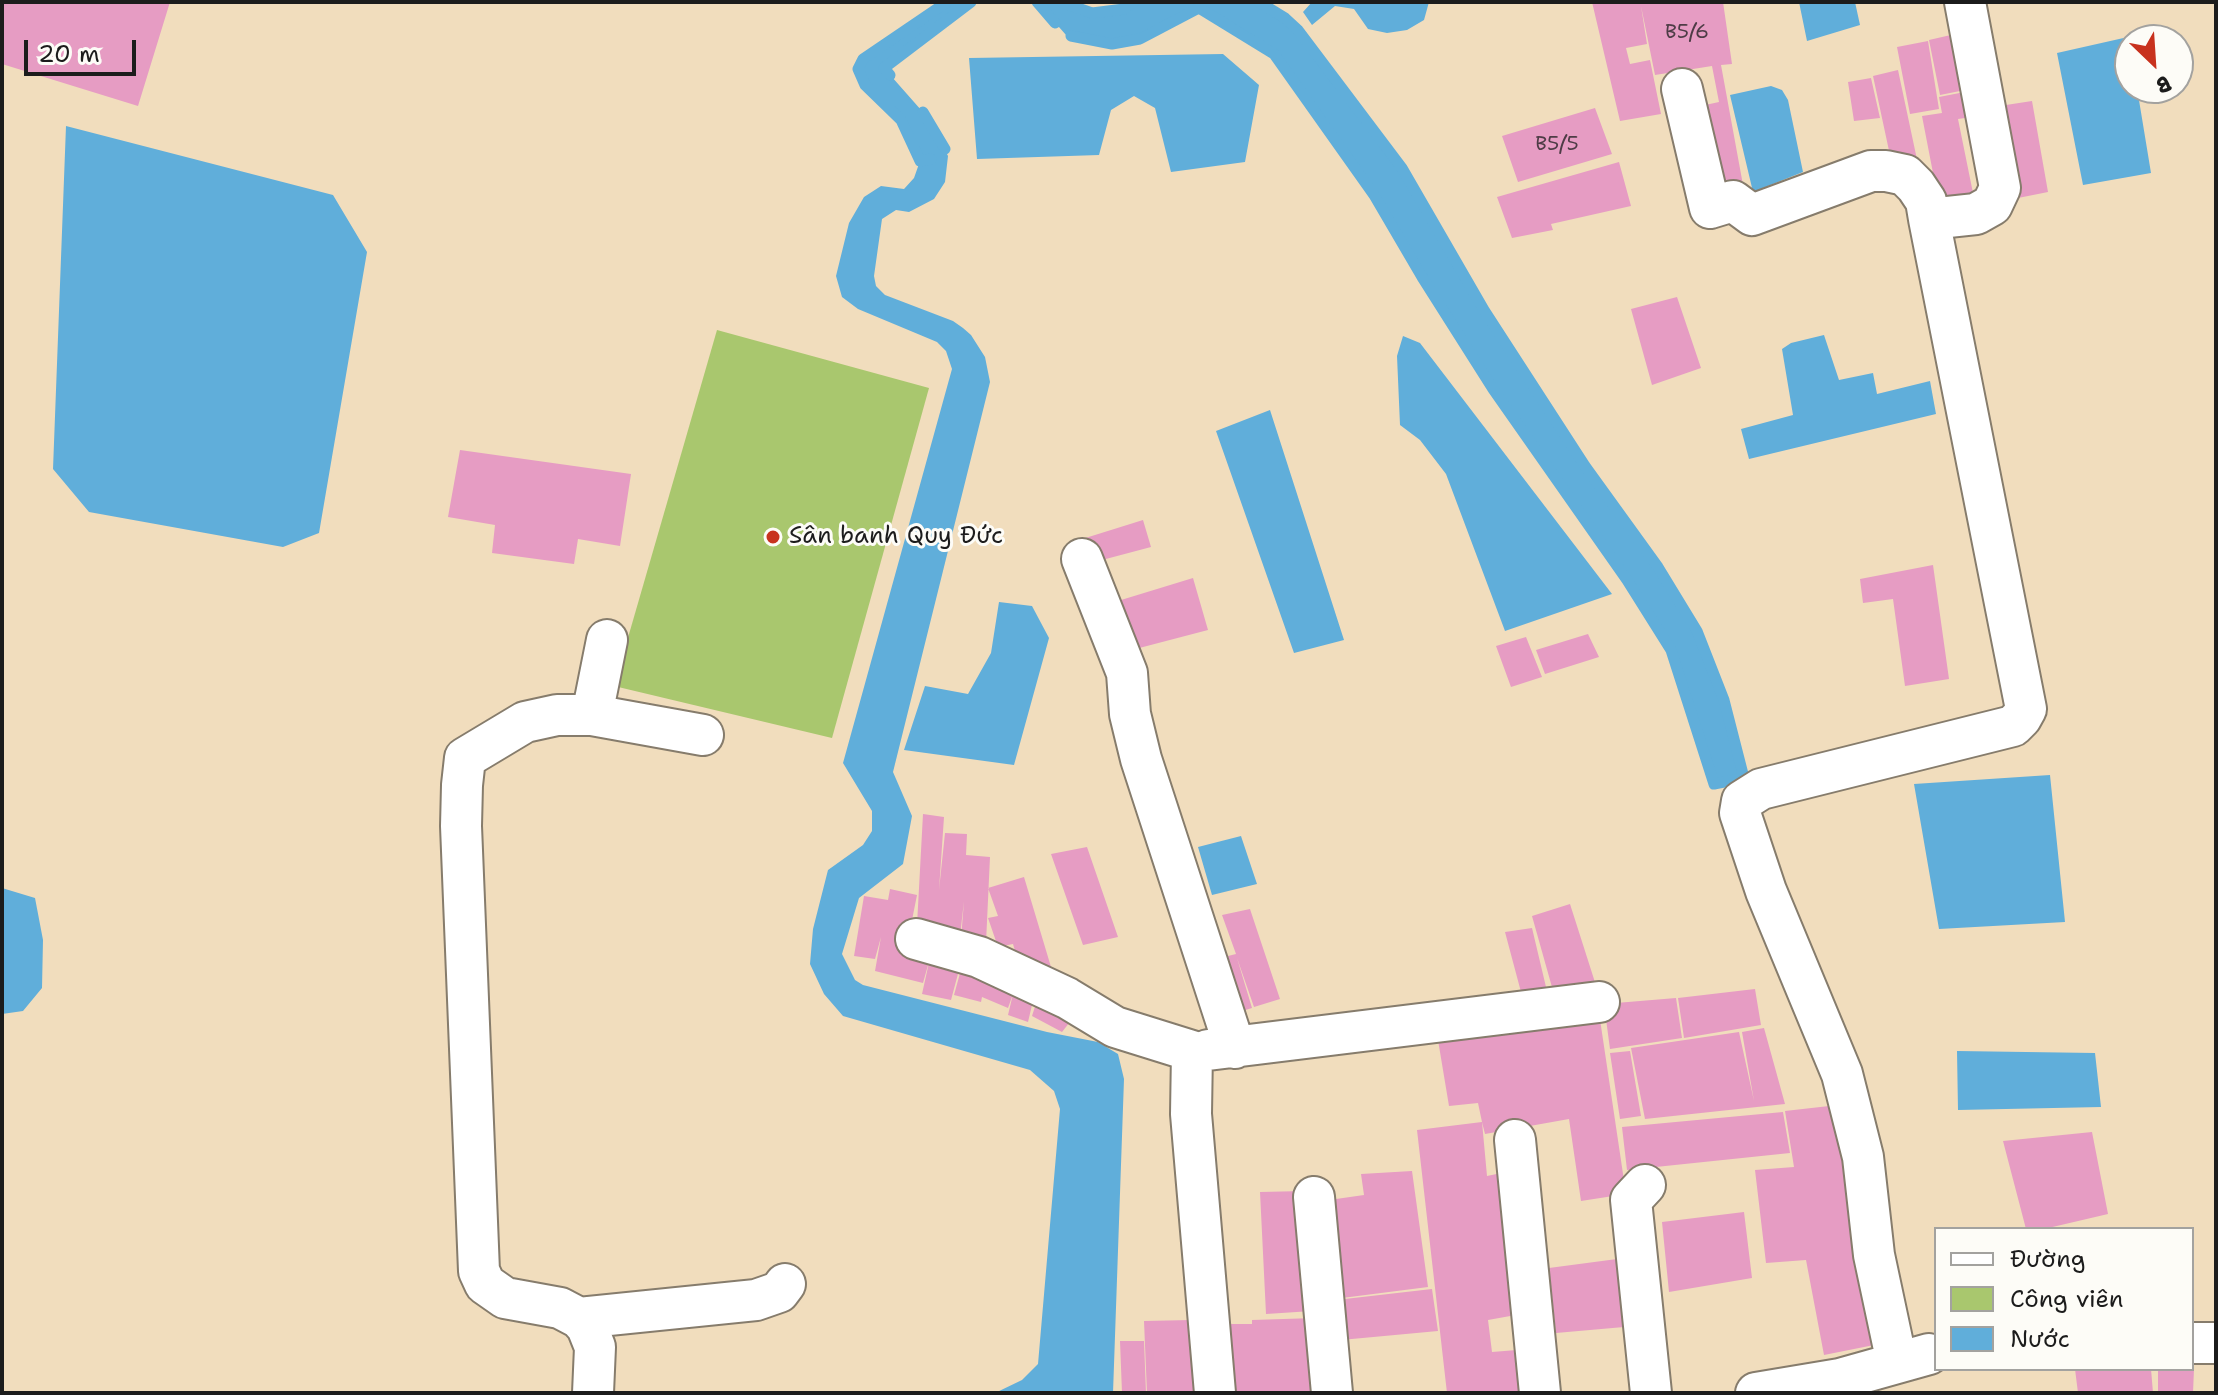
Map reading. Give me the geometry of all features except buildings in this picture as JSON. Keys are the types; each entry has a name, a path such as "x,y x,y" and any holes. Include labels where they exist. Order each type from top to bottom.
{"street":[{"path":"1929,219 1976,214 1992,205 2000,188 1965,2"},
{"path":"1682,89 1710,208 1733,201 1740,203 1746,213 1752,215 1871,171 1905,175 1926,201 2026,709 2013,726 1761,789 1742,801 1740,813 1766,891 1842,1074 1863,1157 1874,1255 1921,1356 1840,1379 1756,1393"},
{"path":"1082,559 1127,673 1130,714 1141,759 1235,1048"},
{"path":"592,715 607,640"},
{"path":"593,1393 595,1347 587,1327 579,1318 560,1308 505,1298 485,1284 479,1271 461,826 465,758 525,722 557,715 592,715 703,735"},
{"path":"916,939 979,957 1067,998 1115,1027 1192,1051 1599,1002"},
{"path":"1192,1051 1191,1114 1215,1393"},
{"path":"1515,1140 1540,1393"},
{"path":"1645,1185 1631,1200 1651,1393"},
{"path":"1314,1197 1332,1393"},
{"path":"579,1318 756,1300 779,1292 785,1284"},
{"path":"2194,1343 2216,1343"}],"green space":[{"name":"Sân banh Quy Đức","path":"717,330 929,388 832,738 614,686"}],"water":[{"path":"947,2 971,2 884,68 929,119 948,156 945,182 934,199 909,212 896,210 882,219 874,276 876,286 885,295 953,321 971,335 985,357 990,382 893,772 912,816 903,864 859,898 842,954 855,980 863,985 1098,1042 1118,1054 1124,1079 1113,1393 995,1393 1022,1380 1038,1364 1060,1109 1054,1091 1030,1070 843,1016 824,994 810,964 813,929 828,870 863,845 872,831 872,811 843,763 952,369 946,351 937,342 858,309 842,297 836,276 849,223 864,197 881,186 904,189 914,178 920,161 901,120 865,85 858,69 863,59"},
{"path":"1037,2 1061,2 1093,13 1124,9 1134,2 1259,2 1298,30 1402,168 1484,310 1585,466 1658,567 1697,631 1724,700 1744,778 1714,784 1671,650 1627,580 1493,389 1374,195 1274,54 1199,8 1140,39 1112,44 1066,35"},
{"path":"1312,2 1429,2 1424,20 1407,30 1387,33 1368,29 1354,9 1335,6 1312,25 1303,12"},
{"path":"1799,2 1855,2 1860,25 1807,41"},
{"path":"2114,40 2114,104 2140,104 2151,173 2083,185 2057,53"},
{"path":"1223,54 1259,85 1245,162 1171,172 1155,108 1134,96 1111,110 1099,155 977,159 969,58"},
{"path":"1771,86 1782,90 1788,100 1803,172 1753,192 1730,95"},
{"path":"66,126 333,195 367,252 319,533 283,547 89,512 53,469"},
{"path":"1824,335 1839,380 1873,373 1877,394 1930,381 1936,414 1749,459 1741,429 1793,415 1782,349 1791,343"},
{"path":"1403,336 1420,343 1612,594 1505,631 1446,474 1420,440 1400,425 1397,356"},
{"path":"1270,410 1344,640 1294,653 1216,431"},
{"path":"999,602 1032,606 1049,638 1014,765 904,750 925,686 968,694 991,653"},
{"path":"2050,775 2065,922 1939,929 1914,784"},
{"path":"1241,836 1257,884 1212,895 1198,847"},
{"path":"2,888 35,898 43,940 42,988 23,1011 2,1014"},
{"path":"1957,1051 2095,1053 2101,1107 1958,1110"}],"waterway":[{"path":"931,159 920,161 901,120 865,85 858,69 863,59 947,2"},
{"path":"890,75 884,68 971,2"},
{"path":"1037,2 1055,23"},
{"path":"1061,2 1092,13 1124,9 1134,2"},
{"path":"1071,36 1112,44 1140,39 1199,8 1274,54 1374,195 1493,389 1627,580 1671,650 1714,784 1744,778 1724,700 1697,631 1658,567 1585,466 1484,310 1402,168 1298,30 1259,2"},
{"path":"923,112 945,149"}],"place":[{"name":"Sân banh Quy Đức","path":"773,537"}]}
